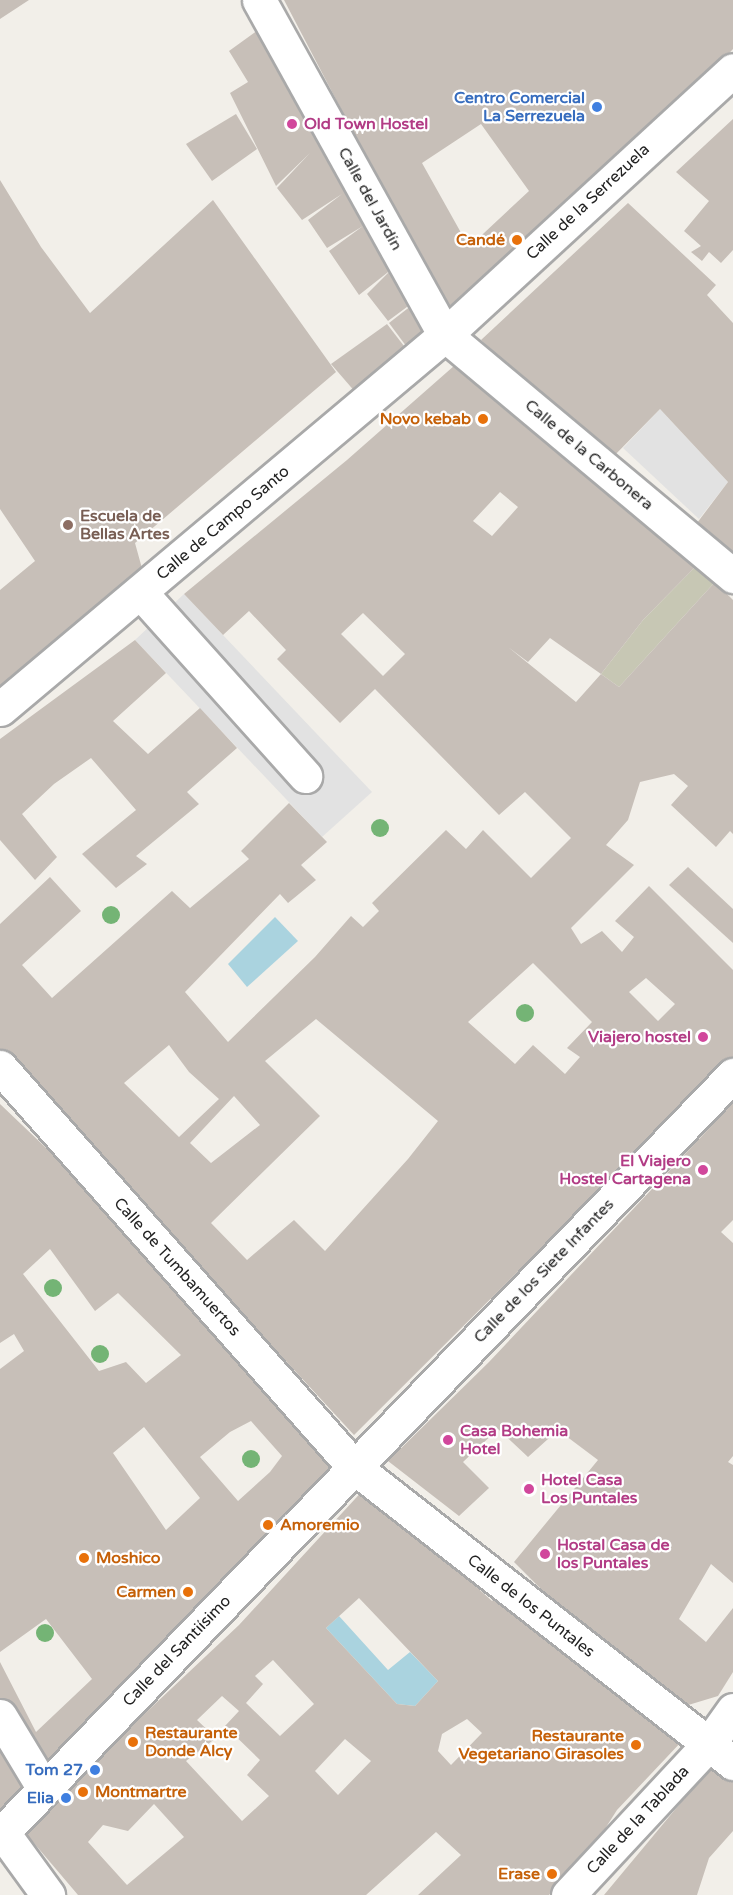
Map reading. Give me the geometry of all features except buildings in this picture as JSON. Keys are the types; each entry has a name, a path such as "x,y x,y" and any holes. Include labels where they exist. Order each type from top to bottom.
{"street":[{"name":"Calle del Jardín","path":"260,0 445,335"},
{"name":"Calle de la Serrezuela","path":"445,335 733,70"},
{"name":"Calle de la Carbonera","path":"445,335 733,576"},
{"name":"Calle de Campo Santo","path":"0,709 141,593 445,335"},
{"path":"141,593 305,776"},
{"name":"Calle de Tumbamuertos","path":"0,1067 354,1467"},
{"name":"Calle de los Siete Infantes","path":"354,1467 733,1076"},
{"name":"Calle de los Puntales","path":"354,1467 721,1754"},
{"name":"Calle del Santiísimo","path":"1,1834 354,1467"},
{"name":"Calle de la Tablada","path":"568,1895 721,1754 733,1710"},
{"path":"0,1716 44,1790"},
{"path":"1,1834 48,1895"}],"shaded area":[{"path":"660,409 728,482 699,519 623,448"},
{"path":"700,562 715,582 619,687 601,674 643,620"},
{"path":"184,594 372,792 322,837 135,640"}],"water":[{"path":"275,917 298,941 247,987 228,964"},
{"path":"339,1616 388,1670 410,1652 438,1681 415,1706 397,1704 326,1628"}],"place":[{"name":"Centro Comercial La Serrezuela","path":"597,107"},
{"name":"Old Town Hostel","path":"292,124"},
{"name":"Candé","path":"517,240"},
{"name":"Novo kebab","path":"483,419"},
{"name":"Escuela de Bellas Artes","path":"68,525"},
{"name":"Viajero hostel","path":"703,1037"},
{"name":"El Viajero Hostel Cartagena","path":"703,1170"},
{"name":"Casa Bohemia Hotel","path":"448,1440"},
{"name":"Hotel Casa Los Puntales","path":"529,1489"},
{"name":"Amoremio","path":"268,1525"},
{"name":"Hostal Casa de los Puntales","path":"545,1554"},
{"name":"Moshico","path":"84,1558"},
{"name":"Carmen","path":"188,1592"},
{"name":"Restaurante Donde Alcy","path":"133,1742"},
{"name":"Restaurante Vegetariano Girasoles","path":"636,1745"},
{"name":"Tom 27","path":"95,1770"},
{"name":"Montmartre","path":"83,1792"},
{"name":"Elia","path":"66,1798"},
{"name":"Erase","path":"552,1874"}]}
